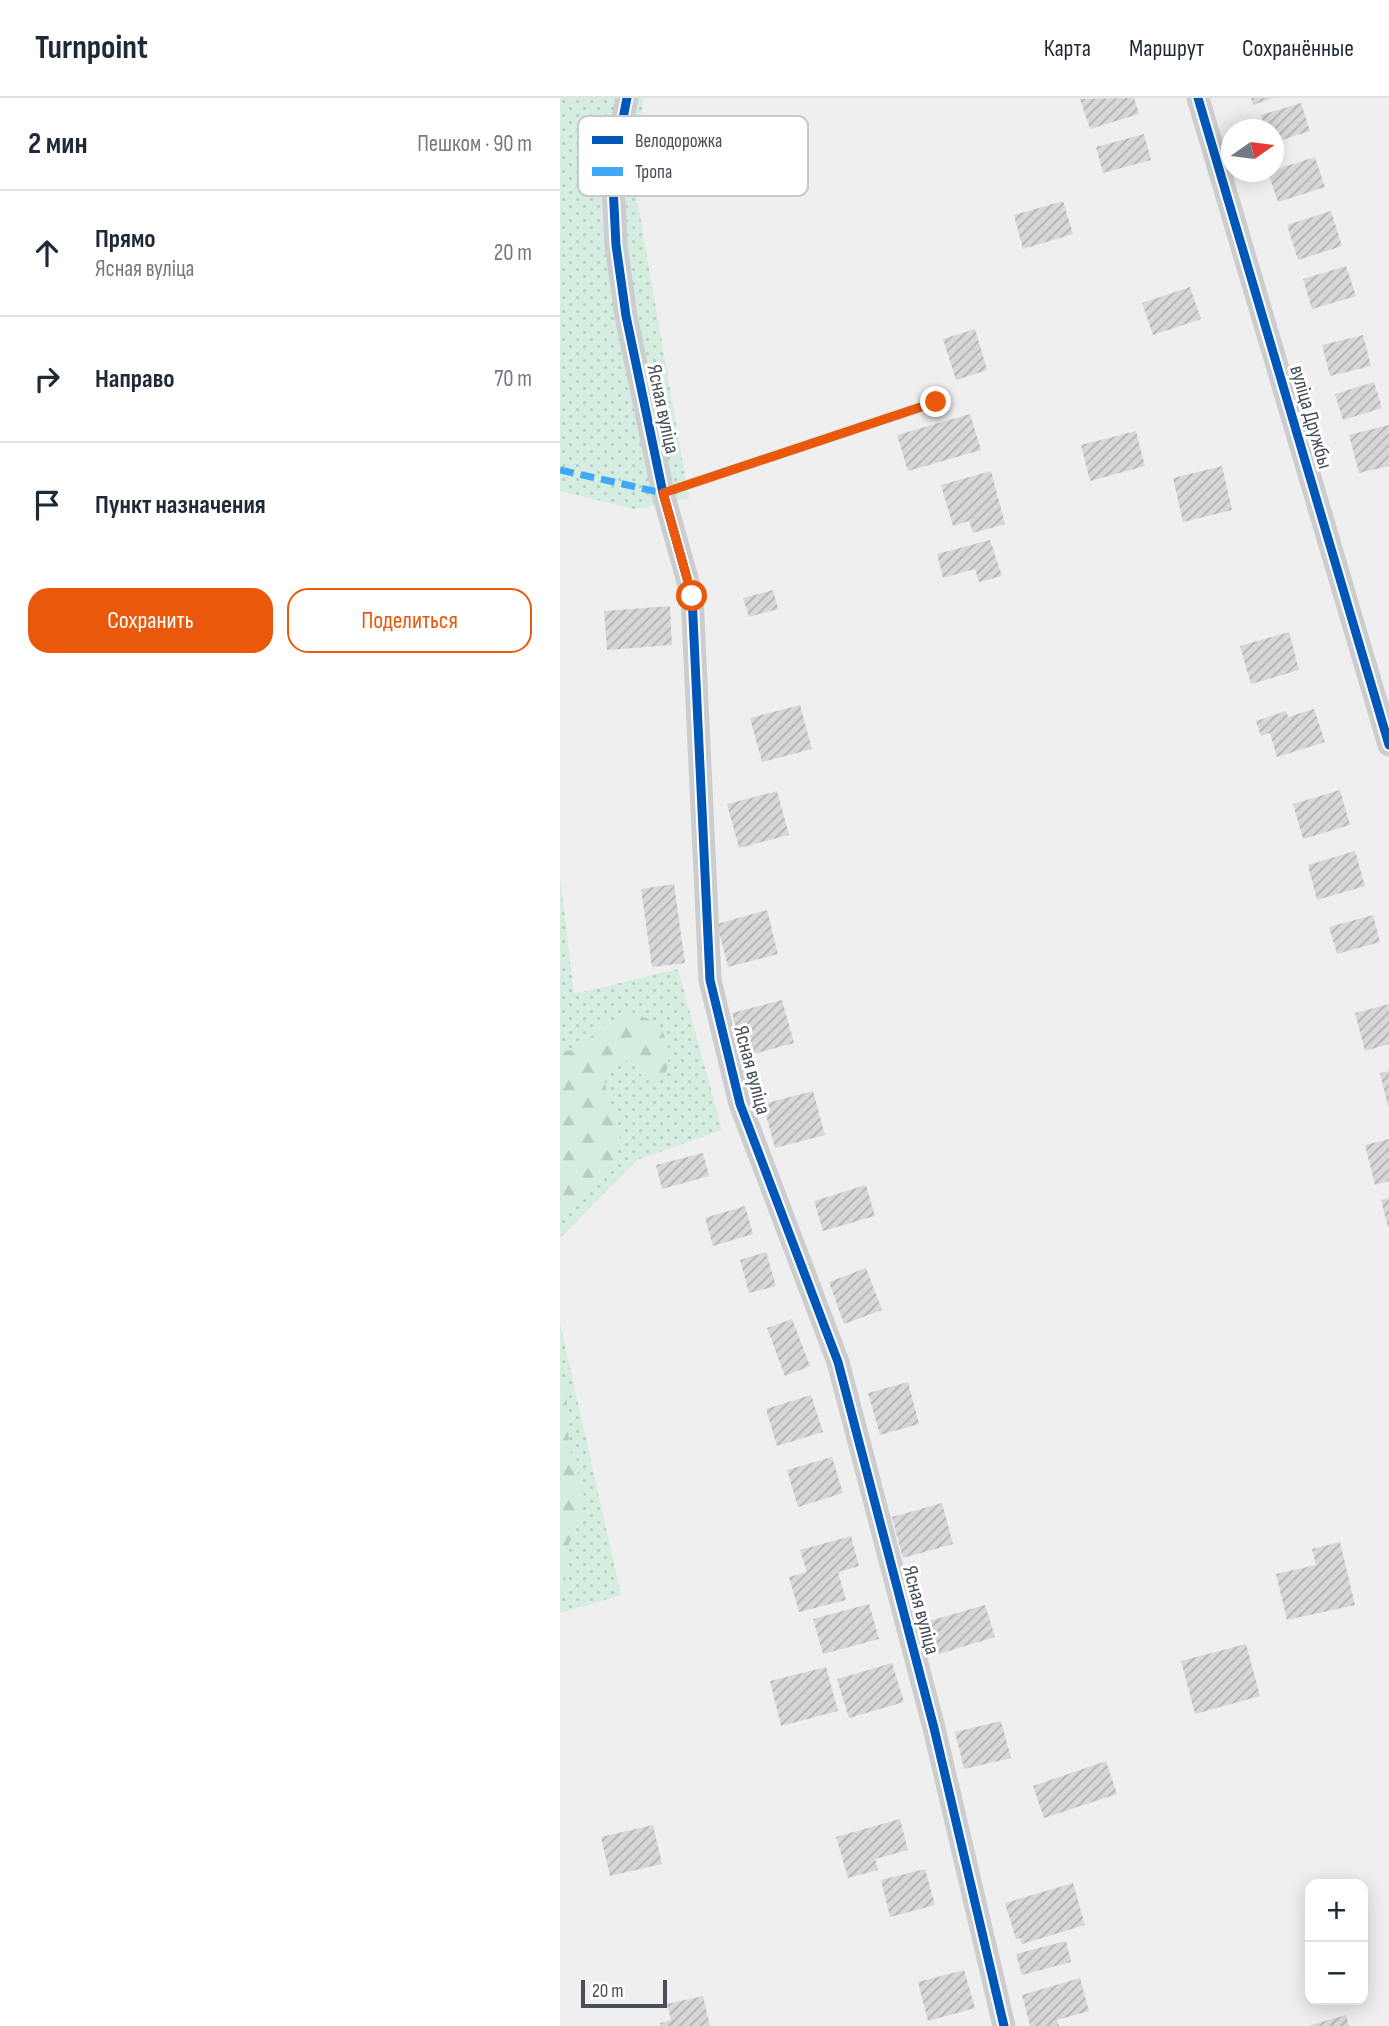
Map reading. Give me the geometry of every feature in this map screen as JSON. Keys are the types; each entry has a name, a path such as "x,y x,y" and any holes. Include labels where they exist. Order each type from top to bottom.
{"street":[{"name":"Ясная вуліца","path":"622,116 626,98"},
{"name":"вуліца Дружбы","path":"1198,98 1389,746"},
{"name":"Ясная вуліца","path":"614,196 616,244 626,316 663,493 692,596 710,980 740,1104 838,1362 934,1728 1004,2026"}],"lane":[{"path":"663,493 936,402"}],"green space":[{"path":"560,98 643,98 641,116 578,116 578,196 636,196 689,498 634,509 560,491"},
{"path":"560,876 574,994 678,969 722,1130 637,1160 560,1238"},
{"path":"630,1014 650,1020 663,1032 667,1043 668,1066 664,1075 654,1082 625,1061 611,1067 606,1074 606,1091 619,1125 619,1146 614,1159 599,1180 560,1218 560,1052 575,1050 607,1023"},
{"path":"560,1323 621,1595 560,1613"},
{"path":"560,1375 567,1402 570,1449 583,1489 584,1502 567,1551 565,1585 560,1600"}],"building":[{"path":"1134,98 1139,114 1090,129 1080,99"},
{"path":"1251,98 1273,98 1253,105"},
{"path":"1301,103 1310,131 1284,139 1284,119 1262,119 1261,115"},
{"path":"1144,134 1151,160 1103,173 1096,147"},
{"path":"1315,157 1325,187 1278,202 1271,182 1284,182 1284,167"},
{"path":"1063,201 1073,234 1023,249 1014,215"},
{"path":"1331,211 1342,246 1298,260 1287,225"},
{"path":"1346,266 1356,296 1312,309 1303,279"},
{"path":"1190,287 1201,319 1153,335 1142,303"},
{"path":"975,329 987,370 956,380 943,339"},
{"path":"1363,335 1371,366 1330,376 1322,345"},
{"path":"1374,382 1382,408 1343,420 1335,394"},
{"path":"970,414 981,450 908,471 897,435"},
{"path":"1389,425 1389,466 1359,473 1349,435"},
{"path":"1136,431 1145,466 1090,481 1081,445"},
{"path":"1222,466 1232,510 1183,522 1173,478"},
{"path":"991,471 1005,524 973,533 969,521 953,526 941,485"},
{"path":"990,540 1002,576 979,582 975,569 943,578 937,554"},
{"path":"773,590 778,609 749,617 743,598"},
{"path":"670,606 672,645 607,650 604,611"},
{"path":"1289,632 1299,670 1251,684 1240,646"},
{"path":"800,705 812,749 762,762 750,718"},
{"path":"1314,709 1325,742 1277,757 1270,733 1261,736 1256,721 1286,711 1288,717"},
{"path":"1340,790 1350,825 1303,839 1293,804"},
{"path":"777,791 789,835 739,848 727,804"},
{"path":"1355,851 1365,886 1317,900 1308,865"},
{"path":"674,884 685,963 652,967 641,889"},
{"path":"767,910 778,954 728,967 717,924"},
{"path":"1373,915 1380,942 1337,954 1329,927"},
{"path":"782,1000 794,1043 743,1057 732,1013"},
{"path":"1389,1004 1389,1044 1365,1051 1355,1013"},
{"path":"1389,1071 1389,1106 1388,1106 1380,1073"},
{"path":"813,1091 825,1135 775,1148 763,1104"},
{"path":"1389,1139 1389,1181 1375,1185 1365,1145"},
{"path":"703,1153 709,1176 662,1189 656,1165"},
{"path":"866,1185 875,1216 823,1231 814,1201"},
{"path":"1389,1198 1389,1227 1388,1227 1381,1200"},
{"path":"745,1206 753,1234 713,1246 705,1218"},
{"path":"766,1252 776,1286 749,1293 740,1260"},
{"path":"866,1268 882,1310 844,1324 829,1282"},
{"path":"792,1319 810,1366 785,1376 767,1328"},
{"path":"908,1382 919,1424 880,1435 868,1393"},
{"path":"811,1395 823,1432 777,1446 766,1409"},
{"path":"832,1457 843,1493 798,1507 787,1470"},
{"path":"942,1503 953,1544 903,1558 892,1517"},
{"path":"851,1536 859,1566 838,1572 846,1600 799,1612 789,1577 807,1572 800,1550"},
{"path":"1340,1542 1355,1605 1287,1620 1276,1574 1316,1565 1312,1549"},
{"path":"869,1604 879,1639 823,1654 813,1619"},
{"path":"985,1605 995,1637 939,1654 929,1621"},
{"path":"1246,1644 1260,1696 1195,1714 1181,1661"},
{"path":"892,1663 904,1702 849,1718 837,1679"},
{"path":"826,1667 838,1711 781,1726 770,1681"},
{"path":"1001,1721 1011,1758 964,1769 955,1732"},
{"path":"1106,1761 1117,1794 1044,1818 1033,1786"},
{"path":"900,1819 908,1850 875,1859 878,1870 848,1878 836,1837"},
{"path":"653,1825 662,1864 610,1876 601,1837"},
{"path":"925,1869 935,1905 890,1917 881,1880"},
{"path":"1073,1883 1085,1925 1022,1944 1020,1938 1016,1939 1005,1903"},
{"path":"1066,1941 1071,1962 1022,1975 1016,1954"},
{"path":"964,1970 975,2008 928,2021 918,1982"},
{"path":"1080,1978 1089,2011 1057,2020 1059,2026 1030,2026 1022,1995"},
{"path":"703,1996 710,2026 661,2026 660,2023 671,2020 667,2004"},
{"path":"1346,2015 1349,2026 1311,2026 1311,2025"}],"marked path":[{"path":"560,470 663,493"}],"cycle path":[{"path":"623,116 627,98"},
{"path":"1198,98 1389,745"},
{"path":"614,196 616,245 626,316 663,493 692,596 710,980 740,1104 838,1362 934,1728 1004,2026"}],"route":[{"path":"692,596 663,493 936,402"}]}
